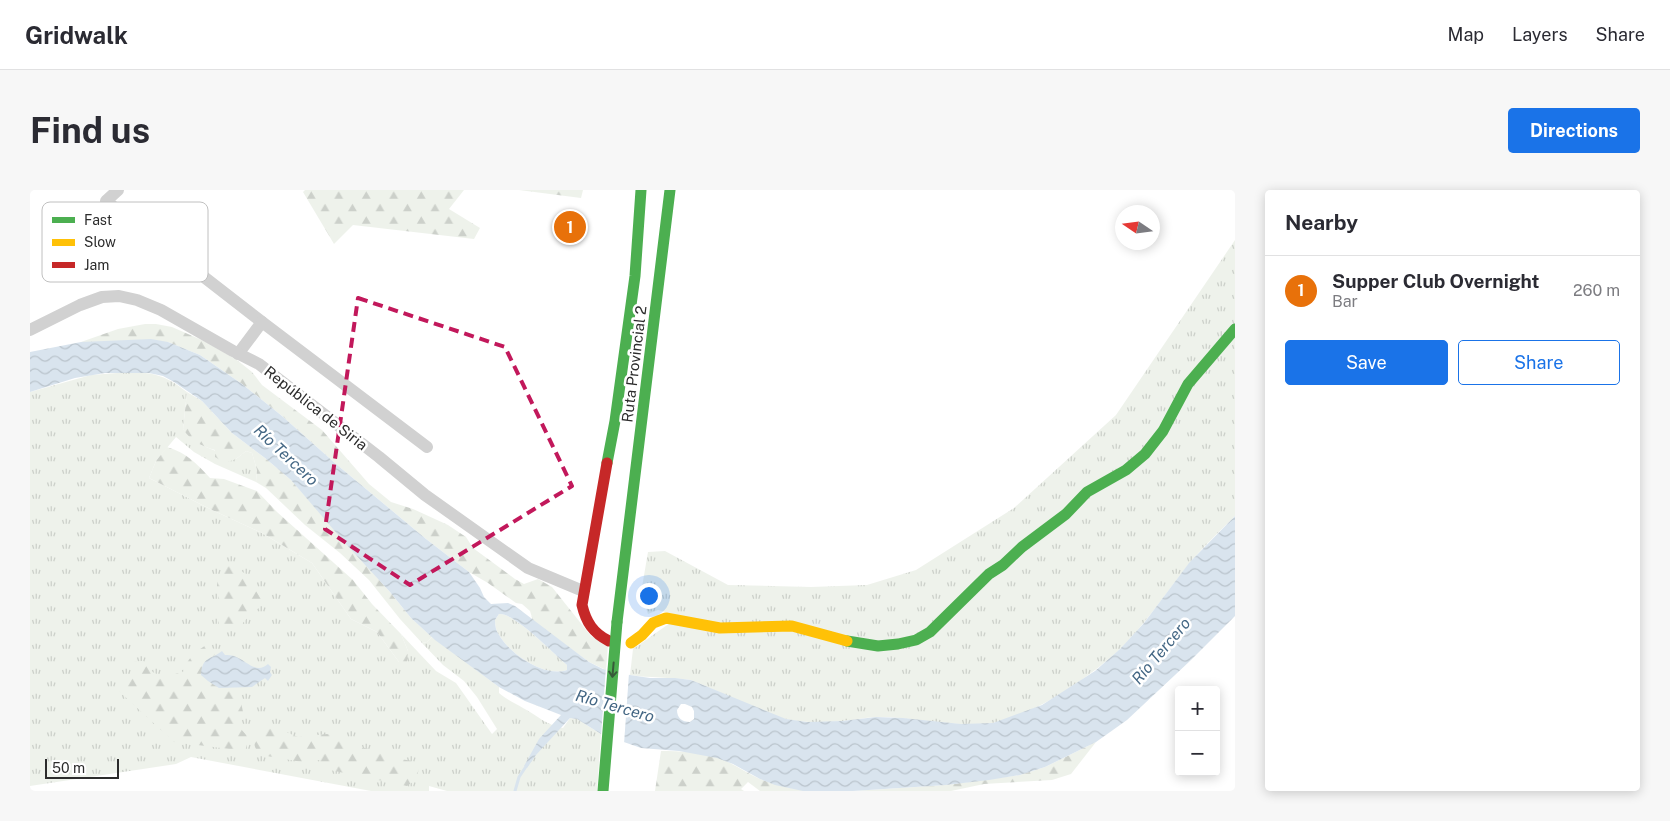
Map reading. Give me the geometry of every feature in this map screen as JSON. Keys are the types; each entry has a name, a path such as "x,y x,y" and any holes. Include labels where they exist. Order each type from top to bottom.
{"street":[{"path":"107,202 106,201 118,190"},
{"path":"609,642 596,634 585,619 582,605 615,420 635,276 641,190"},
{"name":"Ruta Provincial 2","path":"614,791 626,542 670,190"},
{"path":"208,280 427,447"},
{"name":"República de Siria","path":"30,330 80,304 102,297 119,296 137,300 161,310 259,364 425,495 528,568 583,591"},
{"path":"238,354 262,322"},
{"path":"631,643 654,623 666,618 720,628 792,626 854,643 878,646 916,640 930,632 989,574 1003,565 1022,547 1066,514 1087,492 1126,470 1145,454 1163,431 1188,384 1235,329"},
{"name":"Ruta Provincial 2","path":"603,791 622,622"}],"highlighted area":[{"path":"358,298 505,347 572,486 410,585 325,529"}],"green space":[{"path":"305,190 464,190 449,209 480,228 474,239 353,225 334,244 303,192"},
{"path":"519,190 583,190 581,198"},
{"path":"1235,240 1235,516 1193,559 1146,620 1119,650 1093,672 1060,694 1025,713 992,723 978,724 879,717 847,721 806,722 785,719 761,711 691,680 630,675 633,649 680,616 658,610 648,614 641,593 648,552 665,551 728,585 811,587 867,585 916,570 1014,508 1116,415"},
{"path":"145,324 172,327 204,341 237,360 252,372 262,385 322,430 369,484 391,502 413,509 448,525 466,537 473,548 524,584 538,579 552,587 591,636 608,645 606,670 589,662 533,621 530,611 522,604 516,603 469,572 426,539 282,416 242,384 200,355 168,342 81,342 118,329"},
{"path":"130,372 161,376 187,392 183,429 201,445 236,459 246,451 252,453 257,470 256,482 215,464 194,452 176,437 156,461 149,478 262,533 312,563 351,619 377,632 399,662 408,651 401,634 436,671 456,683 492,734 497,729 477,697 464,681 443,665 422,643 427,642 432,637 499,687 499,693 508,700 547,722 563,728 570,718 577,719 601,734 597,791 447,791 429,786 429,791 371,791 191,757 176,764 30,786 30,392 91,375"},
{"path":"187,392 202,401 232,433 291,480 411,618 432,637 427,642 422,643 369,580 340,553 305,525 266,488 256,482 257,470 252,453 246,451 236,459 225,463 215,457 215,450 201,445 189,437 183,429"},
{"path":"167,447 191,459 210,478 224,479 257,491 277,512 353,580 372,604 401,634 408,651 407,662 399,662 377,632 351,619 312,563 262,533 149,478 156,461"},
{"path":"229,564 246,574 261,599 260,607 241,625 226,632 219,626 222,610 217,582 225,566"},
{"path":"499,614 506,615 524,626 567,665 567,670 558,672 548,671 519,657 497,632 495,620"},
{"path":"206,645 216,650 213,660 239,683 243,712 239,727 249,738 245,751 174,742 120,692 121,681 135,672 133,662 143,661 156,674 177,674 183,672 192,656"},
{"path":"274,727 298,737 327,734 340,736 354,741 361,747 389,754 395,758 412,761 419,766 417,775 413,782 407,786 330,770 322,765 320,760 309,761 305,757 302,762 261,755 256,749 254,742 257,728"},
{"path":"1096,742 1071,774 1052,780 984,784 951,791 853,791 946,785 1020,775 1045,767"},
{"path":"661,751 690,752 712,756 766,781 813,791 760,791 748,782 741,789 744,791 655,791"}],"water":[{"name":"Río Tercero","path":"151,339 168,342 200,355 242,384 282,416 336,464 469,572 484,597 491,604 508,603 515,606 589,662 603,669 650,678 691,680 786,719 807,722 842,721 876,717 961,724 993,723 1042,705 1095,671 1120,649 1144,623 1189,563 1235,516 1235,616 1127,720 1096,742 1045,767 1020,775 946,785 853,791 803,791 775,785 717,758 679,751 641,748 601,734 577,719 570,718 536,755 527,768 524,766 539,739 561,715 525,701 499,687 435,640 411,618 291,480 232,433 202,401 163,376 149,373 105,373 75,378 30,392 30,352 81,342","holes":["499,614 506,615 524,626 567,665 567,670 558,672 548,671 519,657 497,632 495,620","681,704 692,707 694,719 690,722 679,717 677,710"]},
{"path":"222,651 225,655 234,656 251,666 259,668 268,664 271,667 270,672 272,675 268,681 265,678 252,687 219,688 201,675 205,661"}],"pier":[{"path":"606,667 629,673 624,744 601,736"}],"waterway":[{"path":"515,791 519,777 527,765"}],"traffic: fast":[{"path":"607,463 615,421 635,276 641,190"},
{"path":"617,622 670,190"},
{"path":"847,641 878,646 898,644 916,640 930,632 989,574 1003,565 1022,547 1066,514 1087,492 1126,470 1145,454 1163,431 1188,384 1235,329"},
{"path":"603,791 617,622"}],"traffic: slow":[{"path":"631,643 653,623 666,618 720,628 792,626 847,641"}],"traffic: jam":[{"path":"607,463 582,605 591,626 609,641"}],"place":[{"name":"Supper Club Overnight","path":"570,227"}]}
